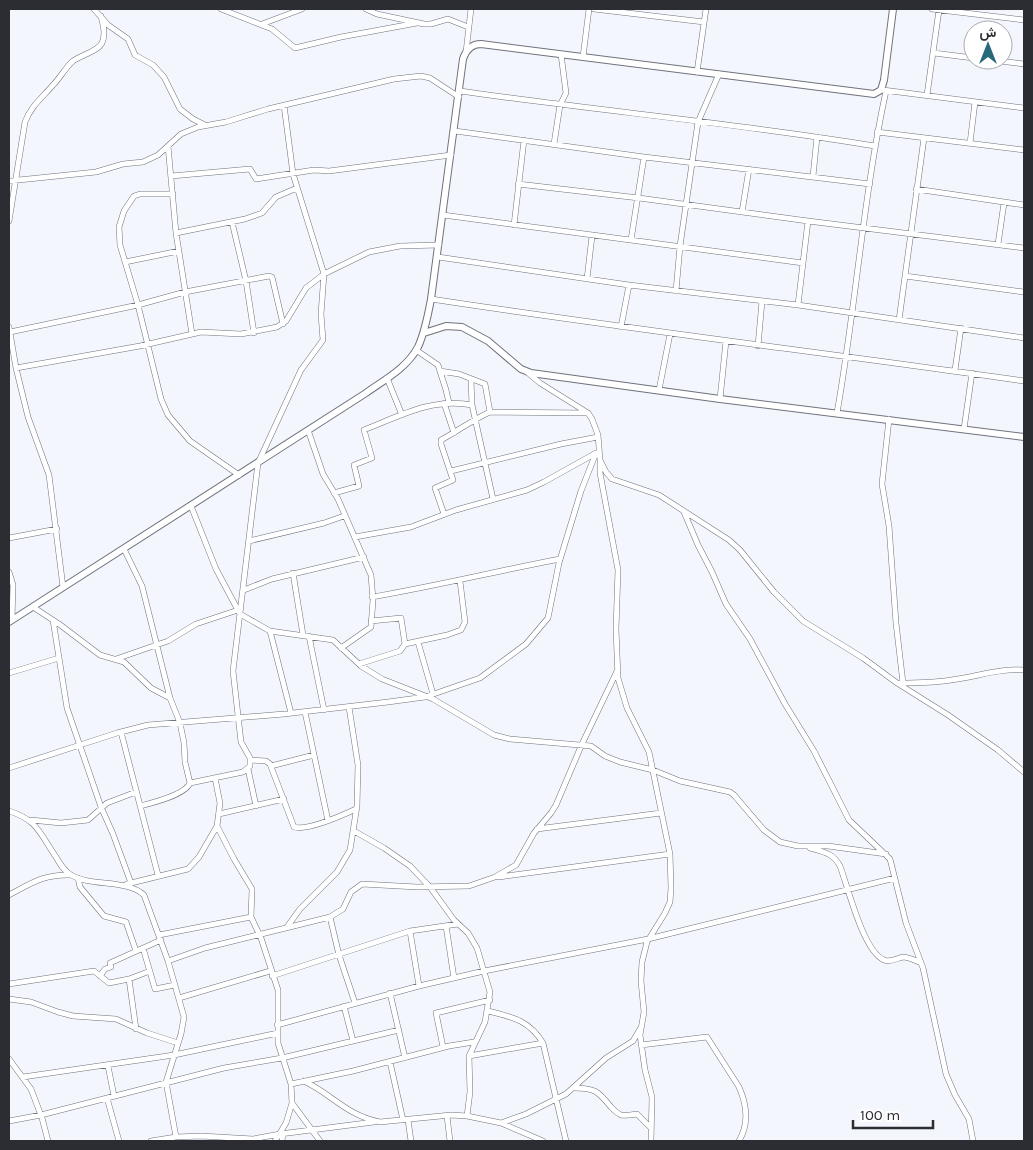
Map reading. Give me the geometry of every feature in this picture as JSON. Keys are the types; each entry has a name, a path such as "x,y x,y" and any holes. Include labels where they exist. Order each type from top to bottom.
{"street":[{"path":"94,9 112,28 128,39 135,55 153,65 164,77 180,109 204,125"},
{"path":"221,9 272,29 295,48 340,37 417,23"},
{"path":"262,24 302,9"},
{"path":"366,9 378,14 417,23 429,25 448,19 468,27"},
{"path":"10,621 258,463 387,378 401,367 416,350 424,333 438,257 471,9"},
{"path":"583,57 589,9"},
{"path":"594,9 704,22"},
{"path":"661,17 662,9"},
{"path":"697,72 706,9"},
{"path":"837,413 853,314 884,90 893,9"},
{"path":"932,9 1024,20"},
{"path":"996,9 996,16"},
{"path":"927,95 939,10"},
{"path":"9,221 25,122 30,110 72,62 100,46 104,36 101,16"},
{"path":"467,36 474,45"},
{"path":"466,52 474,45 481,44 870,94 884,90 1024,108"},
{"path":"934,53 963,57"},
{"path":"554,144 560,105 566,94 560,54"},
{"path":"676,291 680,246 698,122 719,74"},
{"path":"9,181 96,172 123,164 143,162 158,155 181,134 204,125 226,122 284,105 385,81 421,76 460,94 743,126 875,146"},
{"path":"970,143 975,102"},
{"path":"251,760 242,746 233,671 258,463 301,370 323,340 321,314 324,274 293,174 284,105"},
{"path":"455,131 644,157 870,184"},
{"path":"877,132 1024,150"},
{"path":"813,176 817,138"},
{"path":"899,320 924,138"},
{"path":"514,225 524,140"},
{"path":"168,146 176,233 192,334"},
{"path":"171,176 248,169 251,170 256,180 314,170 329,171 451,155"},
{"path":"631,240 644,157"},
{"path":"742,212 749,169"},
{"path":"518,184 1024,248"},
{"path":"176,233 262,214 276,197 297,188"},
{"path":"916,190 1024,205"},
{"path":"173,194 140,194 134,196 124,211 118,232 120,245 168,415 190,441 239,475"},
{"path":"998,244 1004,203"},
{"path":"443,215 592,236 803,262"},
{"path":"798,305 808,221"},
{"path":"232,222 246,280 254,333"},
{"path":"587,279 592,236"},
{"path":"16,368 65,361 192,334 208,332 254,333 276,327 283,324 306,288 324,274 369,252 400,246 439,245"},
{"path":"125,262 179,252"},
{"path":"438,257 629,285 798,305 1024,338"},
{"path":"905,276 1024,292"},
{"path":"63,588 48,468 30,425 9,334 138,305 185,292 271,277 283,324"},
{"path":"621,327 629,285"},
{"path":"431,299 670,334 955,370 1024,381"},
{"path":"758,346 762,302"},
{"path":"424,333 446,326 462,327 488,341 540,383 588,413 598,437 600,460 612,479 654,492 736,545 774,592 797,616 863,658 998,750 1024,772"},
{"path":"955,370 961,328"},
{"path":"660,390 670,334"},
{"path":"720,399 726,341"},
{"path":"416,350 436,363 440,371 454,433"},
{"path":"440,371 460,374 486,385 490,412"},
{"path":"526,372 720,399 1024,437"},
{"path":"964,429 972,374"},
{"path":"387,378 402,415"},
{"path":"471,380 472,405 493,499"},
{"path":"334,493 359,486 354,465 372,458 364,430 424,407 457,402 472,405"},
{"path":"444,514 435,488 453,480 441,442 476,418 490,412 588,413"},
{"path":"889,419 882,484 889,526 900,683"},
{"path":"308,430 323,474 355,537 371,575 370,628 341,648"},
{"path":"450,471 598,437"},
{"path":"355,537 405,529 444,514 527,490 598,452"},
{"path":"9,768 151,724 305,712 425,697 480,678 526,644 548,618 554,580 560,559 581,491 598,452"},
{"path":"600,460 600,473 618,570 616,629 618,678 627,708 648,748 670,854 670,902 648,939 642,962 641,981 644,1012 641,1026 641,1045 652,1097 651,1141"},
{"path":"190,506 216,569 239,612 270,630 333,640 359,664 387,682 433,699 486,730 502,737 591,746 610,759 653,770 680,781 730,792 772,837 786,844 833,855 840,866 861,930 879,956 884,960 891,961 901,957 922,963"},
{"path":"684,512 726,604 759,655 793,719 814,751 849,820 886,854 892,863 906,923 922,963 946,1074 955,1095 969,1119 973,1141"},
{"path":"249,541 324,523 344,516"},
{"path":"9,538 57,529"},
{"path":"124,549 142,586 170,698 180,723 184,743 184,762 190,784"},
{"path":"244,590 293,573 364,558"},
{"path":"372,597 560,559"},
{"path":"9,572 13,585 10,621"},
{"path":"293,573 303,635"},
{"path":"405,644 448,636 464,626 460,580"},
{"path":"33,607 100,655 116,659 127,665 154,691 170,698"},
{"path":"116,659 172,639 196,624 239,612"},
{"path":"359,664 400,651 405,644 401,618 371,621"},
{"path":"53,620 65,701 101,807 130,883"},
{"path":"270,630 292,713"},
{"path":"309,636 324,710"},
{"path":"418,642 432,694"},
{"path":"9,672 59,658"},
{"path":"168,961 205,948 330,917 343,909 351,892 362,884 430,887 469,886 495,877 516,865 537,829 556,805 582,744 618,669"},
{"path":"900,683 952,680 1002,669 1024,670"},
{"path":"287,928 300,910 343,864 350,850 356,810 358,759 349,707"},
{"path":"305,712 328,820"},
{"path":"121,732 158,875"},
{"path":"271,766 314,755"},
{"path":"251,760 266,761 271,766 294,827 301,828 356,810"},
{"path":"251,760 248,769 256,806"},
{"path":"140,806 166,798 186,789 190,784 243,772 248,769"},
{"path":"122,885 190,868 199,857 217,826 220,803 215,778"},
{"path":"9,811 29,819 52,823 82,822 92,818 107,803 136,792"},
{"path":"219,814 284,799"},
{"path":"537,829 661,813"},
{"path":"29,819 39,830 63,868 75,876 80,886 104,916 124,921 136,951"},
{"path":"217,826 234,860 252,889 251,917 260,935 278,997 278,1033 282,1058 291,1084 292,1103 281,1133 275,1141"},
{"path":"354,831 400,858 430,887 473,941 489,983 490,1000 485,1022 469,1056 470,1092 467,1116"},
{"path":"805,847 828,846 886,854"},
{"path":"495,877 670,854"},
{"path":"9,895 56,874 75,876 99,883 122,885 143,893 168,961 184,1018 166,1082 176,1137"},
{"path":"277,1025 419,986 484,971 648,939 895,878"},
{"path":"100,976 105,969 111,967 110,963 160,938 251,917"},
{"path":"330,917 355,1003"},
{"path":"179,998 340,955 410,931 458,924"},
{"path":"446,926 454,978"},
{"path":"410,931 419,986"},
{"path":"143,948 156,989 175,985"},
{"path":"9,984 94,970 109,983 150,971"},
{"path":"129,978 136,1029"},
{"path":"390,994 405,1058"},
{"path":"9,999 32,1002 73,1016 116,1018 136,1029 178,1043"},
{"path":"443,1047 436,1013 490,1000"},
{"path":"344,1006 353,1040"},
{"path":"488,1011 519,1019 538,1034 543,1043 566,1141"},
{"path":"501,1124 514,1120 557,1099 574,1088 606,1058 633,1041 641,1026"},
{"path":"9,1121 41,1115 224,1068 282,1058 399,1030"},
{"path":"23,1077 174,1055 278,1033"},
{"path":"641,1045 707,1037 743,1095 746,1124 739,1141"},
{"path":"291,1084 390,1062 443,1047 474,1042"},
{"path":"469,1056 543,1043"},
{"path":"9,1059 31,1088 48,1141"},
{"path":"390,1062 411,1141"},
{"path":"108,1066 114,1096"},
{"path":"304,1081 323,1091 352,1113 380,1122"},
{"path":"574,1088 595,1090 600,1093 617,1113 623,1115 637,1114 651,1128"},
{"path":"107,1098 118,1141"},
{"path":"292,1103 320,1141"},
{"path":"448,1116 450,1141"},
{"path":"151,1141 201,1136 253,1139 281,1133 448,1116 467,1116 501,1124 543,1141"},
{"path":"281,1133 282,1141"}]}
